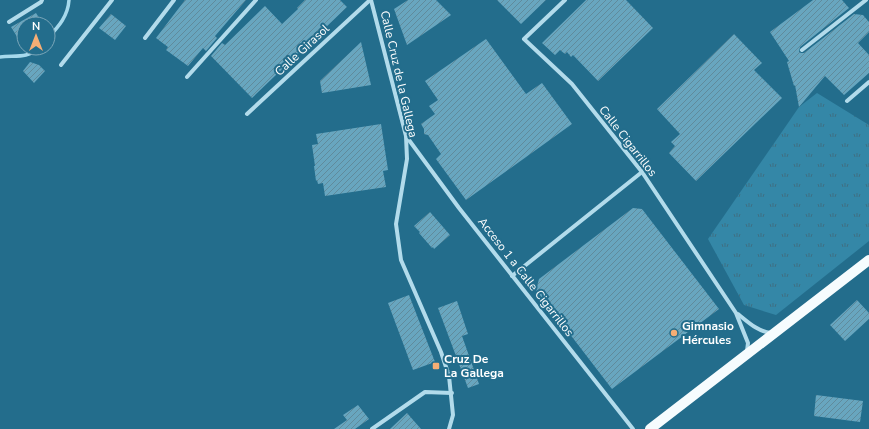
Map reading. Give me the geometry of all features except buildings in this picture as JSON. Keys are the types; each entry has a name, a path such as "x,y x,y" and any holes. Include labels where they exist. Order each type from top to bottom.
{"main road":[{"path":"650,429 869,260"}],"street":[{"path":"9,22 42,0"},
{"path":"62,65 112,0"},
{"path":"145,38 174,0"},
{"path":"187,77 256,0"},
{"name":"Calle Girasol","path":"247,114 371,0"},
{"name":"Calle Cruz de la Gallega","path":"371,0 406,136 407,159 396,224 401,260 441,352 449,376 452,393 453,415 449,429"},
{"name":"Calle Cigarrillos","path":"565,0 524,39 572,84 642,172 736,312"},
{"path":"802,50 866,0"},
{"path":"847,101 869,82"},
{"name":"Acceso 1 a Calle Cigarrillos","path":"406,136 458,208 632,429"},
{"path":"512,276 642,172"},
{"path":"736,312 754,327 767,332 776,333"},
{"path":"736,312 748,343 746,356"},
{"path":"372,429 425,392 452,393"}],"green space":[{"path":"817,93 869,125 869,241 776,315 744,305 708,239 799,107"}],"waterway":[{"path":"56,29 65,16 69,0"},
{"path":"0,57 20,56"}],"place":[{"name":"Gimnasio Hércules","path":"674,333"},
{"name":"Cruz De La Gallega","path":"436,366"}]}
